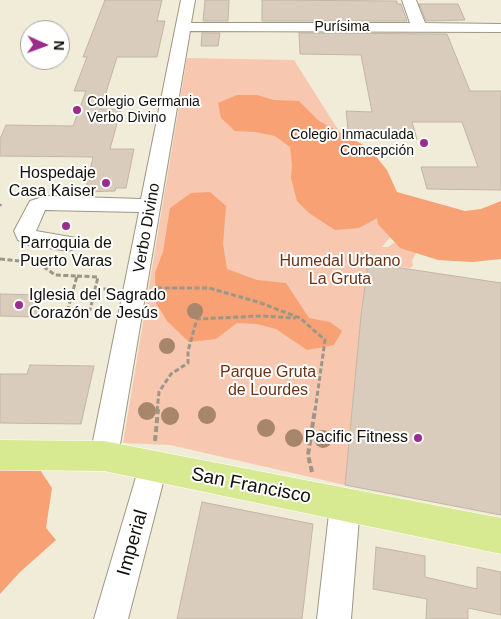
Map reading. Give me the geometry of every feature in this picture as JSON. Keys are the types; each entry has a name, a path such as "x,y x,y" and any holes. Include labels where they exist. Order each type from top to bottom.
{"main road":[{"name":"San Francisco","path":"0,455 104,456 501,536"}],"street":[{"name":"Verbo Divino","path":"104,456 188,0"},
{"path":"409,0 419,28"},
{"name":"Purísima","path":"183,27 501,28"},
{"path":"68,243 37,240 26,235 25,231 37,206 46,204 151,206"},
{"name":"Imperial","path":"111,619 153,467"},
{"path":"332,502 334,619"}],"path":[{"path":"0,259 40,263 55,275 77,276 98,277 90,310 68,309 77,276"},
{"path":"136,287 209,288 258,302 300,318 324,340 308,455 332,502"},
{"path":"153,467 160,392 171,374 188,363 188,351 197,319 261,316 300,318"}],"green space":[{"path":"187,58 294,60 399,226 382,247 388,247 399,239 417,252 412,260 413,266 410,268 368,263 361,316 345,485 170,445 123,443"}],"shaded area":[{"path":"237,95 257,95 274,100 299,101 319,121 369,148 387,170 397,192 465,211 481,209 501,201 501,259 472,262 438,260 400,248 378,224 377,218 359,228 335,230 309,213 297,201 291,178 290,147 275,136 235,131 221,118 218,103"},
{"path":"210,192 226,206 223,244 227,269 257,280 286,283 309,318 330,322 342,331 334,345 307,350 276,329 257,324 237,323 216,339 189,342 167,321 156,303 155,273 163,252 170,208 191,193"},
{"path":"0,470 40,470 52,488 46,528 56,540 19,573 0,594"}],"building":[{"path":"105,0 162,0 157,21 165,21 157,57 117,57 101,109 121,109 110,149 134,149 126,188 116,188 115,191 85,192 93,157 0,156 0,139 6,125 73,126 86,91 74,91 87,57 83,57"},
{"path":"205,0 229,0 228,21 203,21"},
{"path":"262,0 397,1 397,4 401,4 407,21 262,21"},
{"path":"419,4 458,4 465,20 426,21"},
{"path":"202,33 220,33 218,46 201,46"},
{"path":"299,33 447,34 470,91 501,91 501,190 427,189 421,167 478,167 462,122 412,122 417,139 349,138 346,111 372,112 361,55 300,54"},
{"path":"368,263 501,283 501,515 345,485 361,316"},
{"name":"Iglesia del Sagrado Corazón de Jesús","path":"0,294 43,295 35,317 0,316"},
{"path":"30,365 94,366 81,424 0,423 0,374 27,374"},
{"path":"202,502 313,524 302,619 177,619"},
{"path":"376,547 425,556 425,577 477,589 477,567 501,572 501,615 468,608 468,619 426,619 427,599 373,589"}],"place":[{"name":"Colegio Germania Verbo Divino","path":"77,110"},
{"name":"Colegio Inmaculada Concepción","path":"424,143"},
{"name":"Hospedaje Casa Kaiser","path":"106,183"},
{"name":"Parroquia de Puerto Varas","path":"66,226"},
{"name":"Iglesia del Sagrado Corazón de Jesús","path":"19,305"},
{"name":"Pacific Fitness","path":"418,438"}],"park label":[{"name":"Humedal Urbano La Gruta","path":"340,271"},
{"name":"Parque Gruta de Lourdes","path":"268,382"}]}
